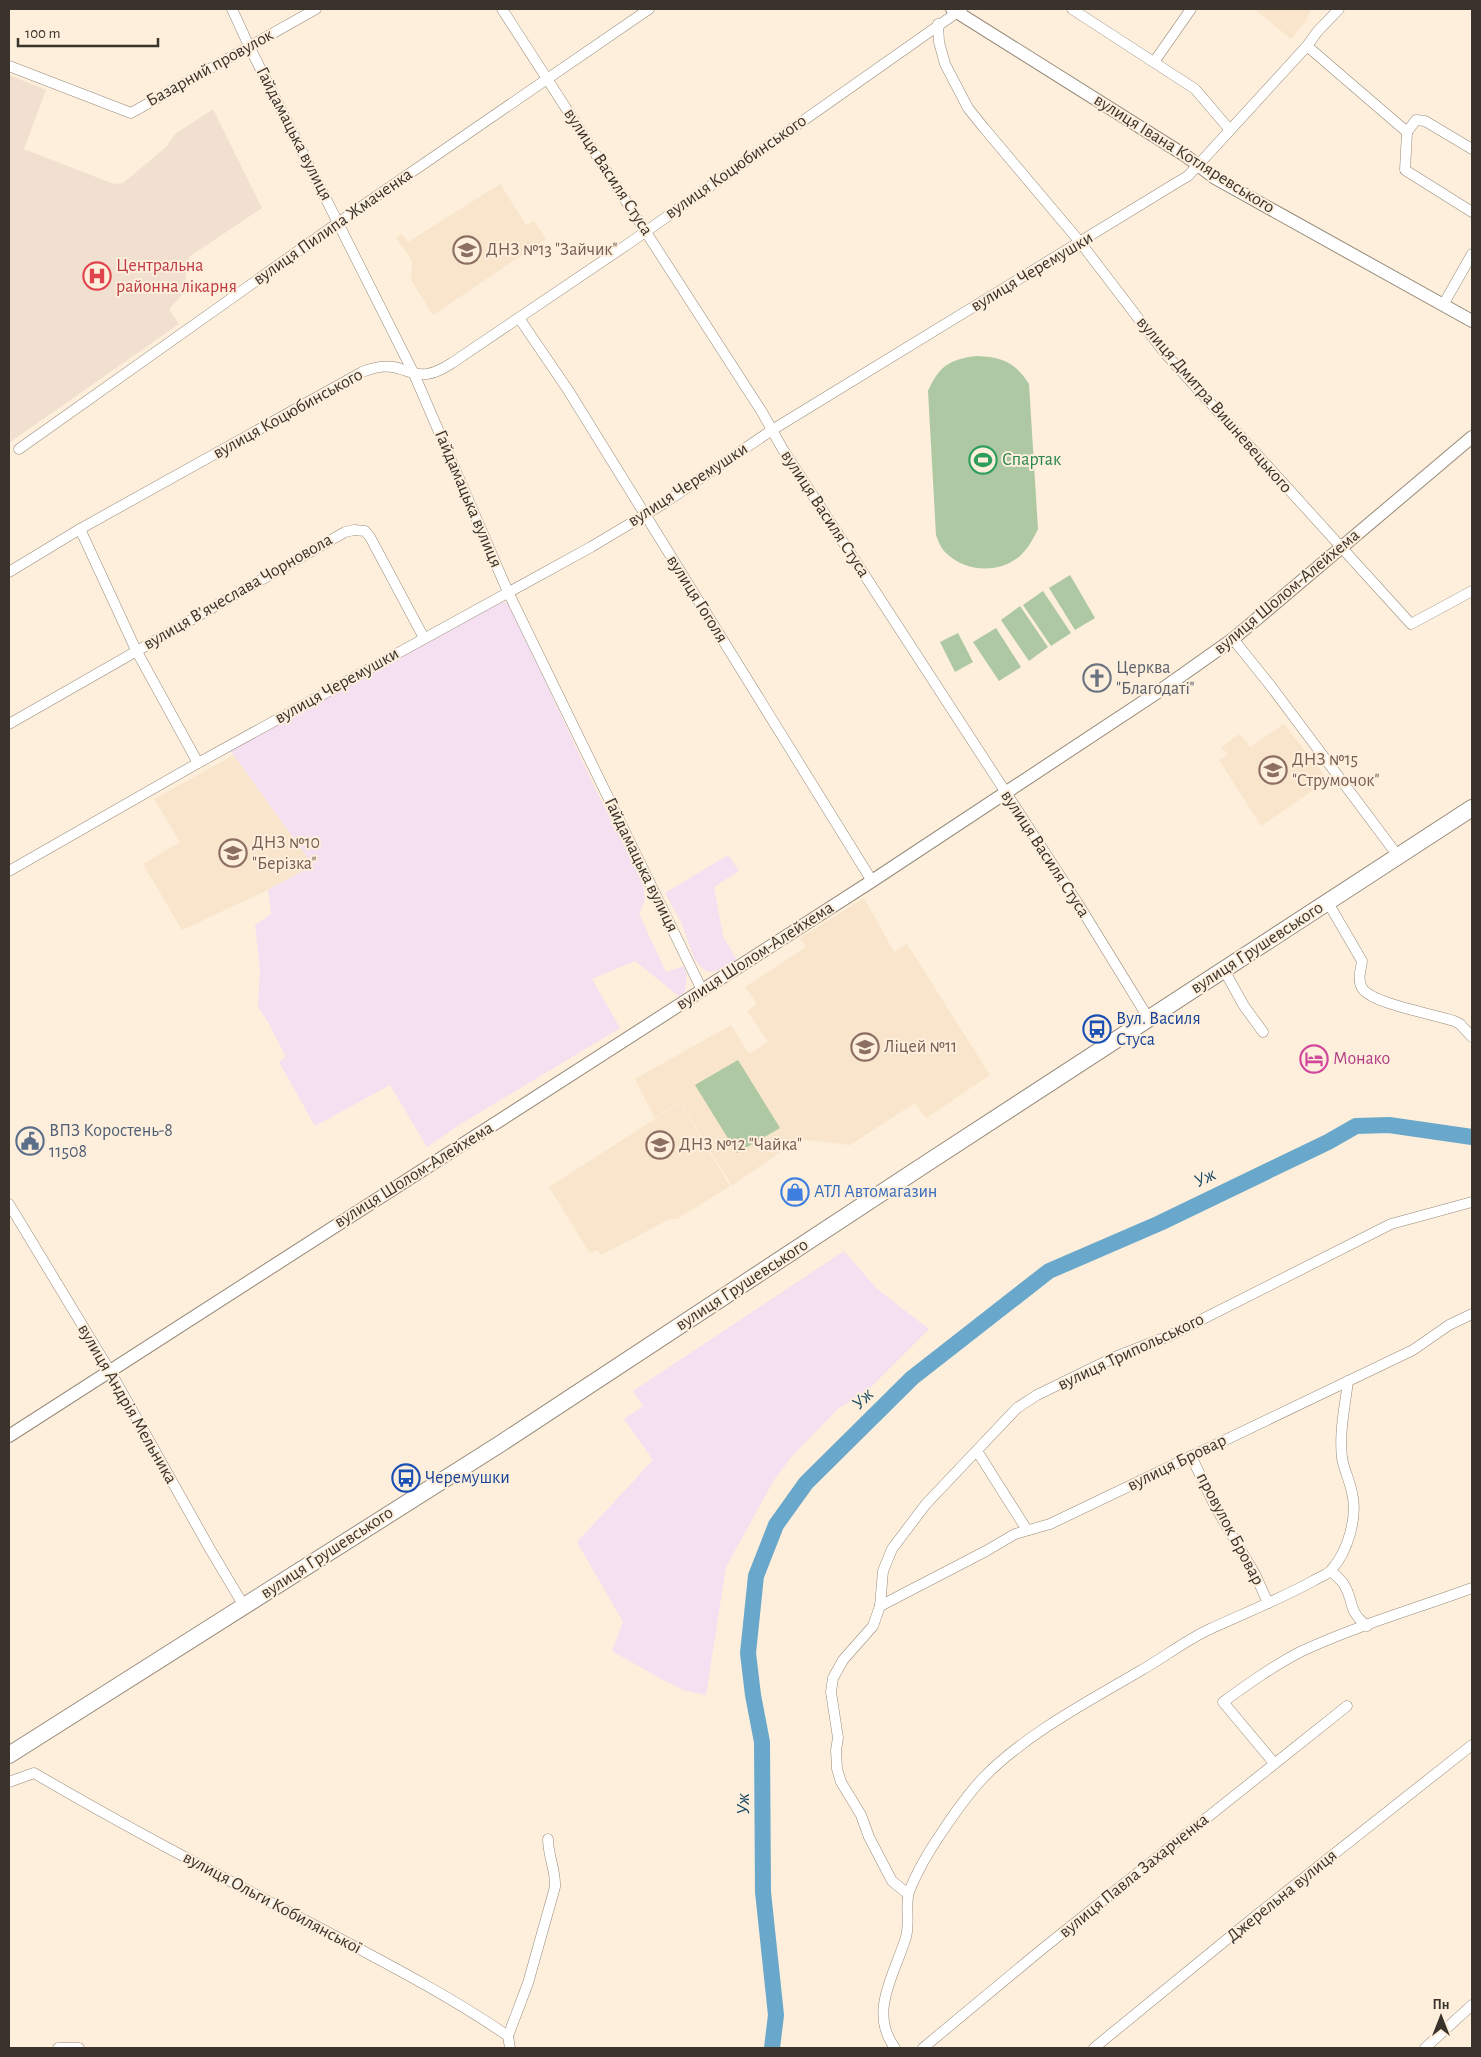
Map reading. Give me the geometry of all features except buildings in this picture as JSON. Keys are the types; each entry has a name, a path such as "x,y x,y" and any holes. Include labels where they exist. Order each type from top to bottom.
{"highway":[{"name":"вулиця Грушевського","path":"9,1755 500,1444 1327,901 1472,808"}],"street":[{"name":"Гайдамацька вулиця","path":"232,9 414,374 508,592 702,990"},
{"name":"Базарний провулок","path":"9,66 131,113 316,9"},
{"name":"вулиця Василя Стуса","path":"502,9 548,78 1149,1019"},
{"name":"вулиця Пилипа Жмаченка","path":"19,448 339,222 649,9"},
{"path":"1072,9 1195,89 1230,130"},
{"path":"1154,62 1191,9"},
{"name":"вулиця Черемушки","path":"1317,32 1327,9"},
{"name":"вулиця Черемушки","path":"9,871 198,763 645,514 772,430 1188,176 1339,9"},
{"name":"вулиця Коцюбинського","path":"9,572 80,529 362,372 386,366 414,374 435,373 645,232 957,10"},
{"name":"вулиця Івана Котляревського","path":"957,10 1186,156 1215,178 1472,321"},
{"name":"вулиця Дмитра Вишневецького","path":"938,24 939,42 945,64 968,108 1080,242 1164,352 1411,624 1472,592"},
{"path":"1307,46 1407,132"},
{"path":"1472,149 1425,121 1416,120 1407,132 1405,170 1472,212"},
{"path":"1443,305 1472,254"},
{"name":"вулиця Гоголя","path":"519,318 568,390 872,881"},
{"name":"вулиця Шолом-Алейхема","path":"9,1436 110,1372 121,1362 1006,794 1233,639 1472,437"},
{"path":"80,529 136,650 198,763"},
{"name":"вулиця Вʼячеслава Чорновола","path":"9,724 335,536 354,530 365,531 370,537 424,638"},
{"path":"1233,639 1270,685 1398,856"},
{"path":"1327,901 1362,961 1359,971 1360,982 1364,990 1379,1000 1454,1021 1460,1024 1472,1037"},
{"path":"1224,970 1244,1006 1263,1032"},
{"name":"вулиця Трипольського","path":"908,1894 892,1881 869,1837 861,1815 841,1782 837,1769 836,1750 838,1738 831,1692 834,1678 843,1660 872,1626 880,1606 883,1571 892,1549 926,1504 1017,1408 1037,1395 1116,1357 1169,1336 1391,1224 1472,1202"},
{"name":"вулиця Андрія Мельника","path":"9,1204 110,1372 244,1606"},
{"name":"вулиця Бровар","path":"880,1606 1015,1534 1050,1524 1413,1350 1449,1325 1472,1314"},
{"path":"895,2048 887,2037 883,2025 883,2014 895,1964 906,1936 909,1914 908,1894 925,1858 968,1795 984,1777 1005,1759 1075,1708 1158,1661 1206,1630 1285,1597 1331,1571 1338,1561 1354,1524 1355,1507 1342,1458 1342,1427 1348,1381"},
{"path":"977,1451 1027,1530"},
{"name":"провулок Бровар","path":"1191,1456 1216,1508 1255,1574 1268,1603"},
{"path":"1331,1571 1343,1583 1350,1606 1357,1618 1367,1626"},
{"path":"1274,1763 1223,1702 1277,1665 1302,1652 1472,1588"},
{"name":"вулиця Павла Захарченка","path":"923,2048 1040,1950 1347,1706"},
{"name":"Джерельна вулиця","path":"1094,2048 1253,1918 1472,1745"},
{"name":"вулиця Ольги Кобилянської","path":"9,1782 34,1773 84,1802 381,1960 476,2014 508,2036"},
{"path":"510,2048 508,2036 528,1983 555,1887 556,1878 548,1848 548,1839"},
{"path":"1425,2048 1472,2006"},
{"path":"58,2048 79,2048"}],"shaded area":[{"path":"1254,9 1311,9 1306,21 1291,39"},
{"name":"Центральна районна лікарня","path":"9,75 46,90 24,149 114,184 123,183 166,147 175,134 213,109 262,208 189,257 183,294 169,309 179,324 9,443"},
{"name":"ДНЗ №13 \"Зайчик\"","path":"500,184 526,225 534,221 546,239 433,315 411,280 412,260 396,238 402,234 408,242"},
{"path":"501,602 505,602 510,606 595,788 643,883 645,900 639,914 666,972 684,966 687,975 685,991 680,997 635,961 592,979 620,1028 459,1125 427,1147 390,1085 315,1126 279,1062 286,1057 258,1007 260,971 255,925 271,914 268,890 313,865 230,750"},
{"name":"ДНЗ №15 \"Струмочок\"","path":"1284,724 1328,780 1261,826 1219,760 1228,754 1221,747 1240,734 1250,747"},
{"name":"ДНЗ №10 \"Берізка\"","path":"234,755 313,865 268,890 182,930 143,864 180,842 154,799"},
{"path":"728,855 739,871 714,887 723,936 738,962 724,970 708,972 695,960 681,922 665,893"},
{"name":"Ліцей №11","path":"864,898 894,952 907,944 990,1075 926,1118 915,1103 850,1145 799,1139 732,1186 680,1102 655,1118 635,1079 731,1025 749,1054 768,1041 747,1011 757,1004 745,987 806,947 800,938"},
{"name":"ДНЗ №12 \"Чайка\"","path":"680,1103 730,1186 677,1219 670,1219 601,1255 597,1250 590,1253 549,1187"},
{"path":"844,1251 877,1289 929,1329 866,1392 839,1408 793,1455 774,1480 726,1567 706,1695 686,1691 612,1651 623,1622 577,1542 653,1460 624,1419 643,1406 633,1391"}],"green space":[{"name":"Спартак","path":"977,356 1001,359 1007,362 1018,370 1029,384 1038,529 1029,546 1021,555 1003,566 993,568 972,567 953,559 943,550 936,535 928,391 936,375 946,365 960,359"},
{"path":"1070,575 1095,618 1075,630 1049,588"},
{"path":"1043,591 1071,633 1051,646 1023,605"},
{"path":"1020,606 1048,647 1029,661 1001,620"},
{"path":"996,628 1021,667 999,681 973,642"},
{"path":"958,633 973,662 955,672 940,642"},
{"path":"738,1060 780,1128 737,1153 695,1085"}],"waterway":[{"name":"Уж","path":"772,2048 776,2015 763,1892 762,1742 753,1695 748,1653 756,1576 776,1525 806,1483 912,1378 1049,1271 1160,1223 1328,1142 1356,1126 1389,1125 1472,1137"}],"place":[{"name":"ДНЗ №13 \"Зайчик\"","path":"467,250"},
{"name":"Центральна районна лікарня","path":"97,276"},
{"name":"Спартак","path":"983,460"},
{"name":"Церква \"Благодаті\"","path":"1097,678"},
{"name":"ДНЗ №15 \"Струмочок\"","path":"1273,770"},
{"name":"ДНЗ №10 \"Берізка\"","path":"233,853"},
{"name":"Вул. Василя Стуса","path":"1097,1029"},
{"name":"Ліцей №11","path":"865,1047"},
{"name":"Монако","path":"1314,1059"},
{"name":"ВПЗ Коростень-8 11508","path":"30,1141"},
{"name":"ДНЗ №12 \"Чайка\"","path":"660,1145"},
{"name":"АТЛ Автомагазин","path":"795,1192"},
{"name":"Черемушки","path":"406,1478"}]}
